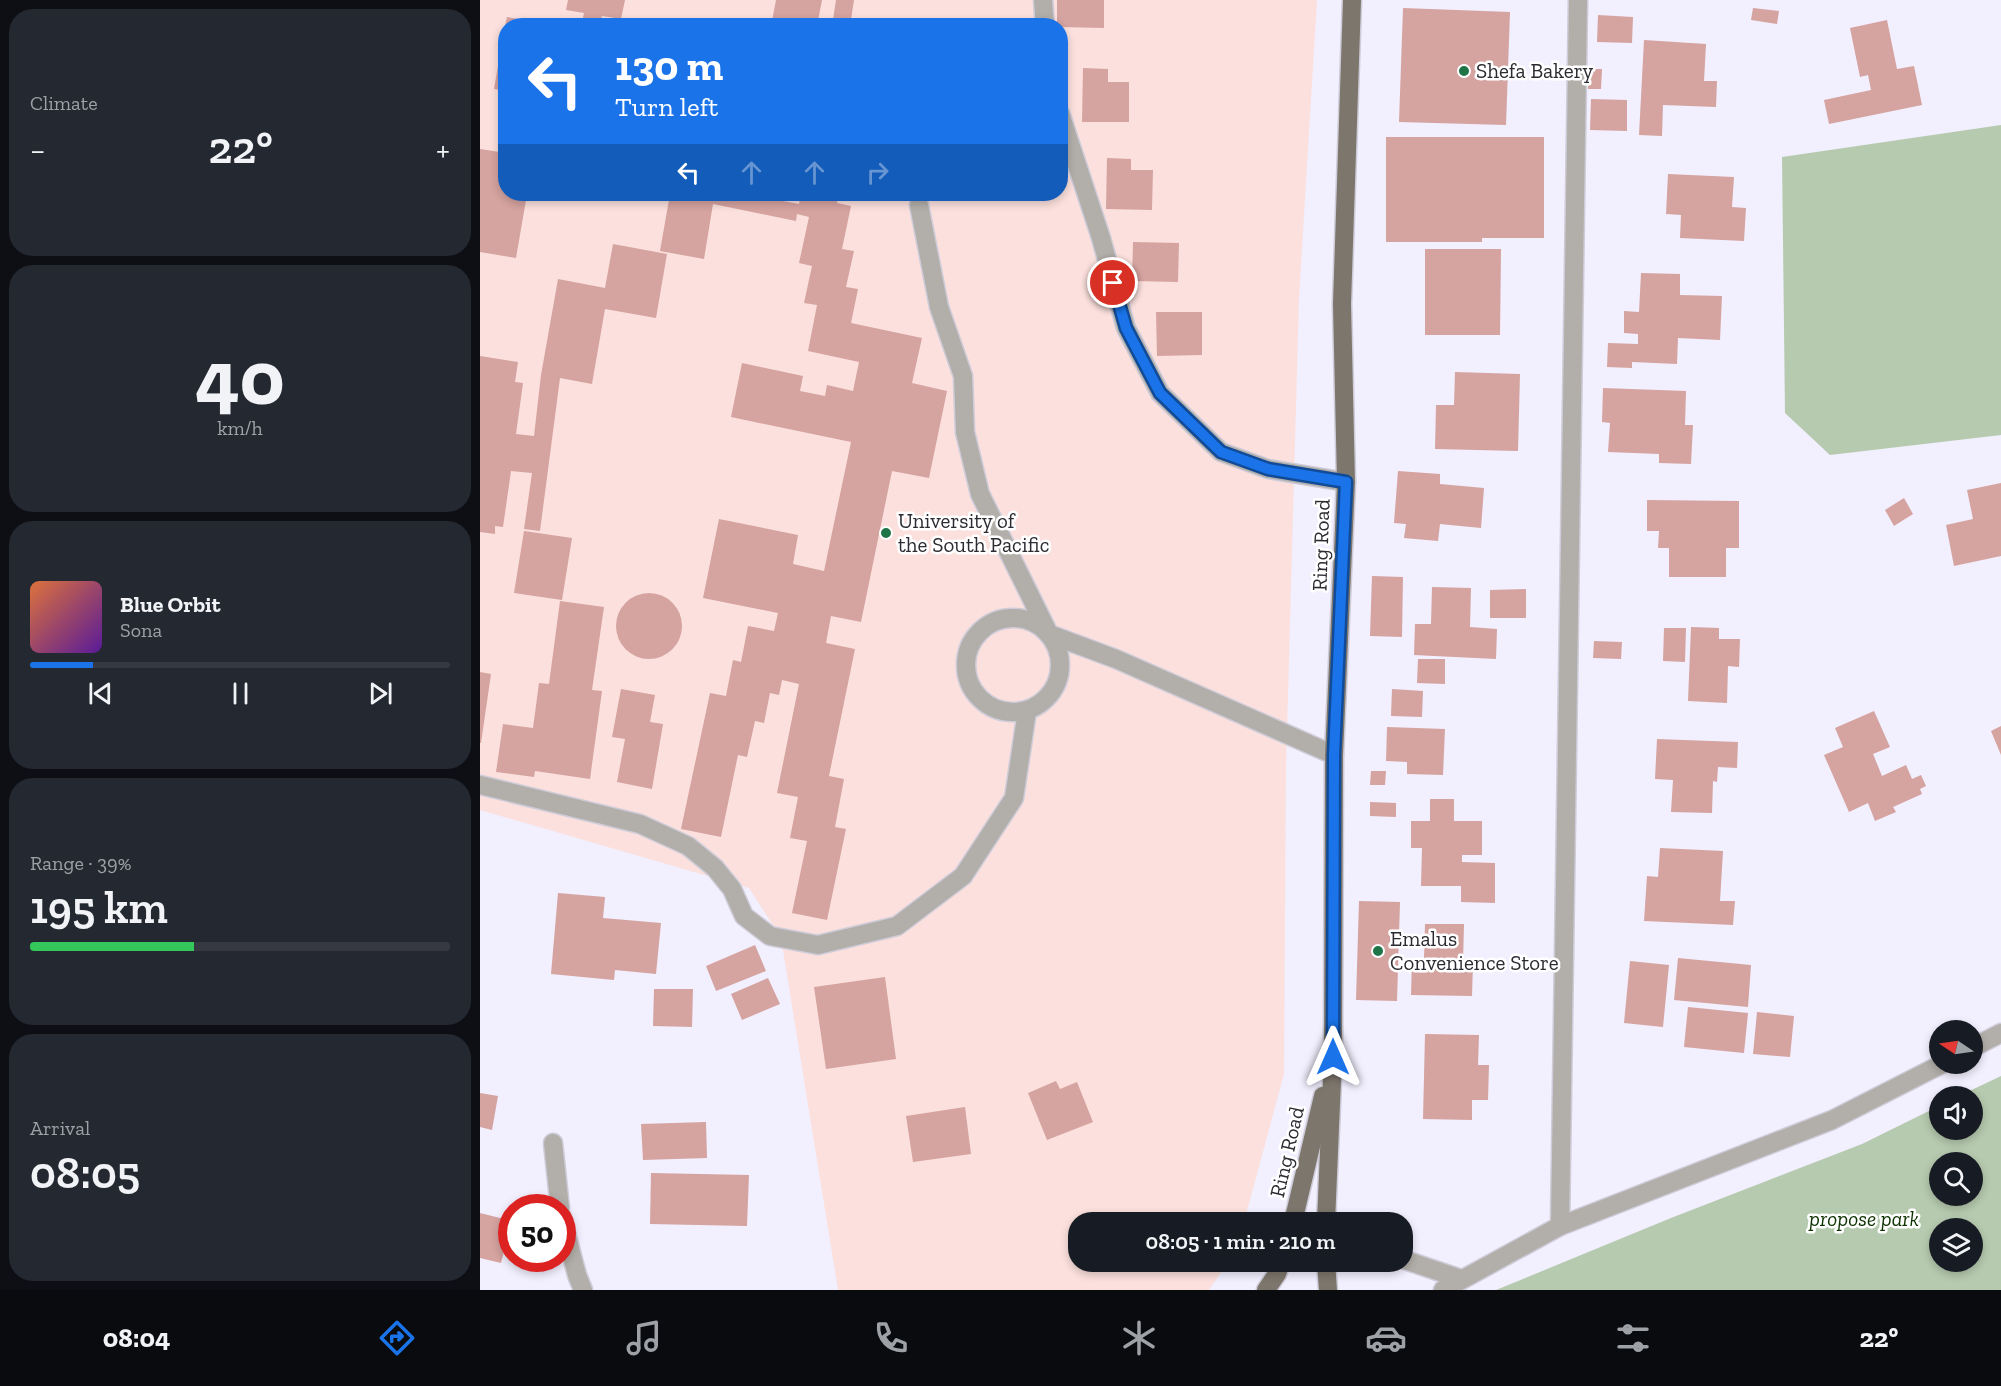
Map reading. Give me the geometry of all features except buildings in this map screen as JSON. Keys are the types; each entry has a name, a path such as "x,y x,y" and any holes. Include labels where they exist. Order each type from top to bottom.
{"main road":[{"name":"Ring Road","path":"1326,1212 1333,1057 1334,755 1346,482 1342,304 1352,0"},
{"name":"Ring Road","path":"1295,1212 1333,1057"},
{"path":"1266,1290 1278,1272"},
{"path":"1327,1272 1328,1290"}],"street":[{"path":"1043,0 1045,18"},
{"path":"1560,1226 1578,0"},
{"path":"1068,137 1101,238 1126,328 1160,393 1221,452 1268,469 1346,482"},
{"path":"919,205 939,307 963,376 965,432 980,494 1049,634 1058,650 1060,669 1058,678 1055,687 1044,702 1027,711 1008,713 990,708 976,696 967,680 965,661 970,643 982,628 998,619 1016,617 1034,622 1049,634 1116,659 1334,755"},
{"path":"480,785 640,824 669,837 688,846 715,868 732,889 744,916 770,936 818,945 897,926 963,876 1014,798 1027,711"},
{"path":"1983,1042 2001,1033"},
{"path":"1443,1290 1560,1226 1832,1120 1929,1071"},
{"path":"553,1143 558,1194"},
{"path":"1413,1263 1461,1279"},
{"path":"576,1269 583,1290"}],"shaded area":[{"name":"University of the South Pacific","path":"480,0 1317,0 1299,298 1286,767 1284,1074 1247,1212 1068,1212 1068,1272 1221,1272 1209,1290 838,1290 781,938 749,888 480,810"}],"green space":[{"path":"2001,125 2001,435 1830,455 1785,413 1782,157"},
{"name":"propose park","path":"2001,1076 2001,1290 1496,1290 1671,1218 1862,1144 1929,1111 1929,1140 1983,1140 1983,1086 1980,1086"}],"place":[{"name":"Shefa Bakery","path":"1464,71"},
{"name":"University of the South Pacific","path":"886,533"},
{"name":"Emalus Convenience Store","path":"1378,951"}],"route":[{"path":"1113,283 1126,328 1160,393 1221,452 1268,469 1346,482 1334,755 1333,1057"}]}
